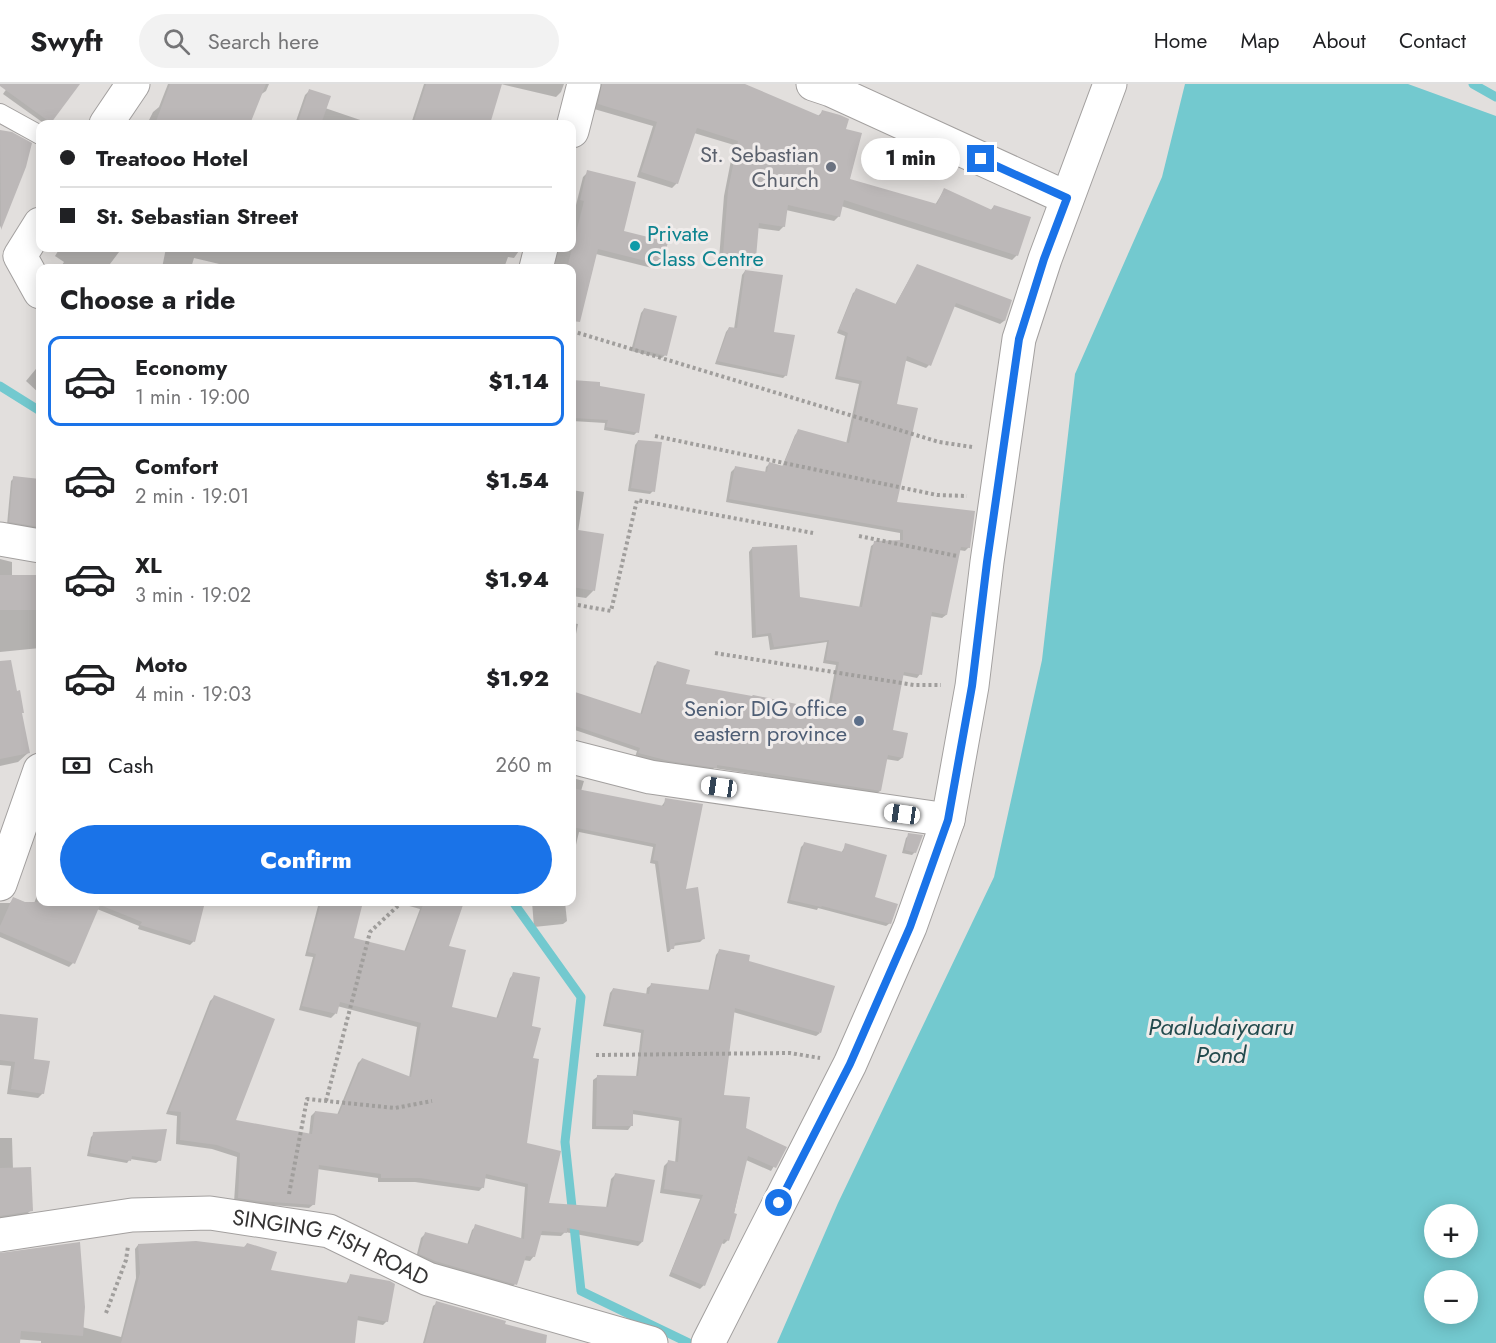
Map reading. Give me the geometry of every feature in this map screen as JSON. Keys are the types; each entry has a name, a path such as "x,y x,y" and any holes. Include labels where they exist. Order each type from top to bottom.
{"street":[{"path":"109,120 134,84"},
{"path":"575,120 584,84"},
{"path":"813,84 831,90 1067,198"},
{"path":"708,1343 850,1064 910,927 948,820 972,686 1019,339 1044,259 1110,84"},
{"path":"36,228 10,254 36,287"},
{"path":"0,539 36,545"},
{"path":"576,758 650,777 948,820"},
{"path":"0,884 36,781"},
{"name":"SINGING FISH ROAD","path":"0,1235 132,1215 210,1213 329,1231 428,1280 651,1343"}],"lane":[{"path":"0,113 36,133"}],"path":[{"path":"576,332 939,442 1002,452"},
{"path":"655,436 937,495 998,498"},
{"path":"576,605 611,611 638,500 813,533"},
{"path":"859,536 987,562"},
{"path":"715,653 914,685 972,686"},
{"path":"326,1101 370,932 398,906"},
{"path":"596,1055 790,1053 850,1064"},
{"path":"282,1224 307,1099 395,1108 432,1101"},
{"path":"106,1314 126,1260 132,1215"}],"water":[{"name":"Paaludaiyaaru Pond","path":"1185,84 1408,84 1496,116 1496,1343 777,1343 838,1203 994,877 1042,660 1075,374 1162,177"}],"building":[{"path":"0,84 80,84 53,120 47,120"},
{"path":"170,84 266,84 252,120 156,120"},
{"path":"426,84 502,84 491,120 414,120"},
{"path":"602,84 745,84 820,116 822,110 840,115 849,119 846,129 862,133 850,179 937,204 944,188 992,210 994,205 1031,217 1018,256 844,200 840,217 788,205 785,227 759,223 756,258 723,255 728,190 738,141 697,128 678,184 641,172 657,122 598,104"},
{"path":"309,89 331,96 322,120 298,120"},
{"path":"0,130 12,132 32,143 26,167 1,230"},
{"path":"587,170 636,182 624,231 668,242 662,265 598,249 580,322 576,322 576,264 568,264 571,252 576,252 576,233 584,201 580,200"},
{"path":"917,264 1012,300 1005,321 956,303 931,366 907,356 897,404 918,408 897,502 975,511 970,548 961,547 947,615 932,612 922,675 904,672 893,730 908,733 903,758 888,755 881,791 717,765 717,768 669,761 638,753 640,748 576,726 576,692 642,714 657,661 690,670 686,684 830,711 839,662 826,660 829,640 774,647 771,633 756,635 752,547 797,545 800,597 862,607 874,541 903,540 903,530 729,499 735,466 767,472 769,462 783,466 798,429 849,443 862,381 838,376 848,333 839,329 856,288 896,304"},
{"path":"745,270 783,275 774,332 795,335 787,376 717,361 729,327 737,328"},
{"path":"644,308 677,316 667,356 634,348"},
{"path":"576,380 600,382 600,386 645,394 639,433 606,427 608,420 576,418"},
{"path":"638,440 662,442 655,492 631,488"},
{"path":"13,476 36,479 36,526 9,522"},
{"path":"576,530 604,534 595,591 576,588"},
{"path":"0,575 36,575 36,610 0,610"},
{"path":"11,660 17,691 20,690 30,753 0,759 0,661"},
{"path":"576,789 664,806 665,798 703,804 686,889 698,887 705,939 675,943 674,949 670,949 658,861 653,860 656,844 576,828"},
{"path":"908,833 923,835 916,853 905,850"},
{"path":"804,842 843,852 845,843 887,855 875,897 898,904 891,924 790,900"},
{"path":"13,897 25,902 36,902 36,906 100,906 75,964 0,932 0,926"},
{"path":"102,906 204,906 195,942 140,925 142,922"},
{"path":"320,906 362,906 354,938 406,951 423,906 463,906 449,946 466,950 452,1007 498,1018 513,972 540,977 532,1026 541,1028 533,1058 539,1059 527,1143 561,1151 549,1203 608,1207 615,1173 655,1180 643,1242 567,1228 567,1233 542,1231 535,1257 526,1256 517,1285 435,1261 419,1254 425,1232 469,1244 475,1224 524,1239 528,1184 486,1174 484,1188 420,1178 381,1178 381,1174 319,1165 315,1205 238,1198 240,1153 217,1145 180,1140 181,1112 169,1111 214,995 275,1019 236,1120 312,1134 315,1111 339,1114 362,1058 411,1077 421,1023 340,1002 337,1014 302,1006 316,954 308,952"},
{"path":"719,949 750,955 749,961 835,986 821,1033 735,1008 724,1095 750,1097 746,1128 787,1147 776,1168 748,1156 734,1213 737,1214 729,1241 724,1239 705,1286 671,1272 703,1195 664,1189 668,1160 678,1162 682,1118 633,1110 633,1126 596,1126 597,1075 638,1076 644,1030 606,1023 613,988 649,994 651,983 710,990"},
{"path":"0,1014 38,1018 34,1059 50,1061 44,1094 11,1089 15,1062 0,1060"},
{"path":"167,1129 161,1161 132,1156 131,1161 90,1153 93,1132"},
{"path":"31,1167 33,1211 0,1216 0,1168"},
{"path":"196,1241 245,1247 247,1243 277,1252 271,1270 348,1283 350,1274 390,1281 395,1284 388,1322 358,1316 355,1343 121,1343 140,1273 138,1244"},
{"path":"80,1242 85,1307 83,1336 21,1331 20,1343 0,1343 0,1253"},
{"path":"436,1301 547,1335 546,1343 425,1343"}],"waterway":[{"path":"1473,84 1496,97"},
{"path":"0,386 36,408"},
{"path":"516,906 581,997 565,1142 581,1291 689,1343"}],"place":[{"name":"St. Sebastian Church","path":"831,167"},
{"name":"Private Class Centre","path":"635,246"},
{"name":"Senior DIG office eastern province","path":"859,721"}],"route":[{"path":"779,1203 850,1064 910,927 948,820 972,686 1019,339 1044,259 1067,198 981,159"}]}
